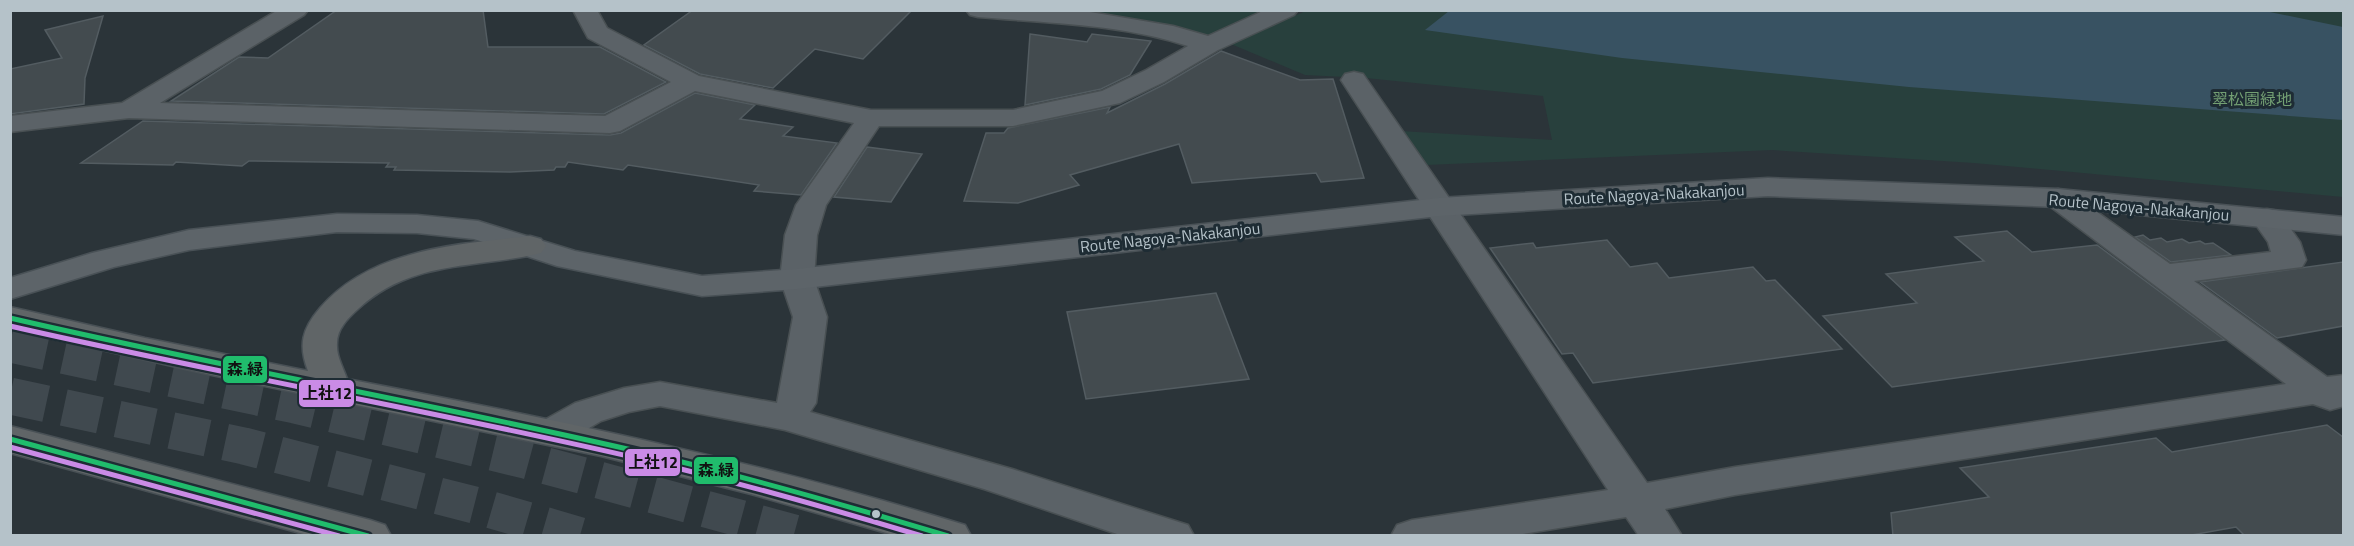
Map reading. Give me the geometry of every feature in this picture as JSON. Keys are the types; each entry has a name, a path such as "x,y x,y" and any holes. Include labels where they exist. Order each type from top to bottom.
{"highway":[{"path":"332,388 318,353 319,338 327,321 346,300 372,282 428,262 483,251 530,246"},
{"path":"10,318 101,340 553,432 826,500 950,536"},
{"path":"10,439 317,530 370,536"}],"main road":[{"name":"Route Nagoya-Nakakanjou","path":"10,289 104,260 189,240 337,223 417,224 478,230 568,259 702,286 796,279 1439,207 1768,187 2058,198 2343,226"}],"street":[{"path":"129,110 296,10"},
{"path":"585,10 597,33 691,82 871,118 1013,118 1110,97 1155,76 1209,45 1286,10"},
{"path":"978,10 1090,19 1173,33 1209,45"},
{"path":"1354,80 1661,536"},
{"path":"10,124 129,110 610,125 691,82"},
{"path":"787,418 797,403 810,318 796,279 801,235 812,205 871,118"},
{"path":"2058,198 2336,395"},
{"path":"2165,275 2290,260 2284,242 2267,218"},
{"path":"553,432 588,412 624,400 660,394 787,418 998,479 1173,536"},
{"path":"1412,536 1637,500 1736,481 2336,395"}],"green space":[{"name":"翠松園緑地","path":"1308,10 2343,11 2343,197 1974,163 1772,150 1426,165 1400,131 1552,140 1543,96 1366,78 1305,75 1231,44"},
{"path":"1015,11 1273,11 1208,40 1092,16"}],"water":[{"path":"1449,11 2265,11 2343,27 2343,120 1909,87 1622,58 1425,30"}],"building":[{"path":"337,10 483,10 488,47 600,47 666,82 604,114 171,101 239,57 268,58"},
{"path":"693,10 912,10 863,59 815,49 773,88 700,74 644,45"},
{"path":"103,16 85,78 84,104 10,114 10,69 62,58 45,30"},
{"path":"1030,34 1087,42 1092,34 1151,41 1130,75 1101,89 1025,105"},
{"path":"1221,51 1300,80 1333,79 1364,178 1321,182 1316,173 1192,183 1179,144 1070,175 1079,185 1018,203 964,201 986,133 1004,133 1008,128 1110,107 1107,113 1165,84"},
{"path":"695,93 755,105 740,119 793,127 783,136 837,143 801,195 754,191 759,185 628,165 623,170 568,162 565,167 556,167 554,170 510,172 394,170 396,167 386,167 389,163 249,161 242,166 176,162 173,165 81,163 143,121 610,135 621,133"},
{"path":"867,147 922,154 891,202 834,197"},
{"path":"2007,231 2032,252 2097,245 2225,340 1892,387 1823,316 1917,303 1886,274 1984,261 1955,237"},
{"path":"2143,235 2150,240 2161,238 2167,242 2182,239 2189,243 2200,241 2205,244 2213,243 2231,255 2171,262 2135,237"},
{"path":"1607,240 1630,267 1657,263 1669,278 1753,267 1766,281 1775,280 1842,349 1593,383 1573,353 1562,354 1490,248 1533,243 1536,248"},
{"path":"2343,262 2343,326 2277,338 2200,282"},
{"path":"1216,293 1249,379 1086,399 1067,312"},
{"path":"2327,425 2343,437 2343,536 2245,536 2236,527 2186,536 1893,536 1891,513 1989,497 1960,468 2156,438 2172,452"}],"tunnel":[{"path":"10,344 295,405 525,460 805,536"},
{"path":"10,396 244,446 478,506 581,536"}],"transit line":[{"name":"森.緑","path":"10,318 158,352 646,453 776,486 948,536"},
{"name":"上社12","path":"10,326 157,359 640,459 762,490 922,536"},
{"name":"森.緑","path":"10,439 368,536"},
{"name":"上社12","path":"10,447 339,536"}]}
